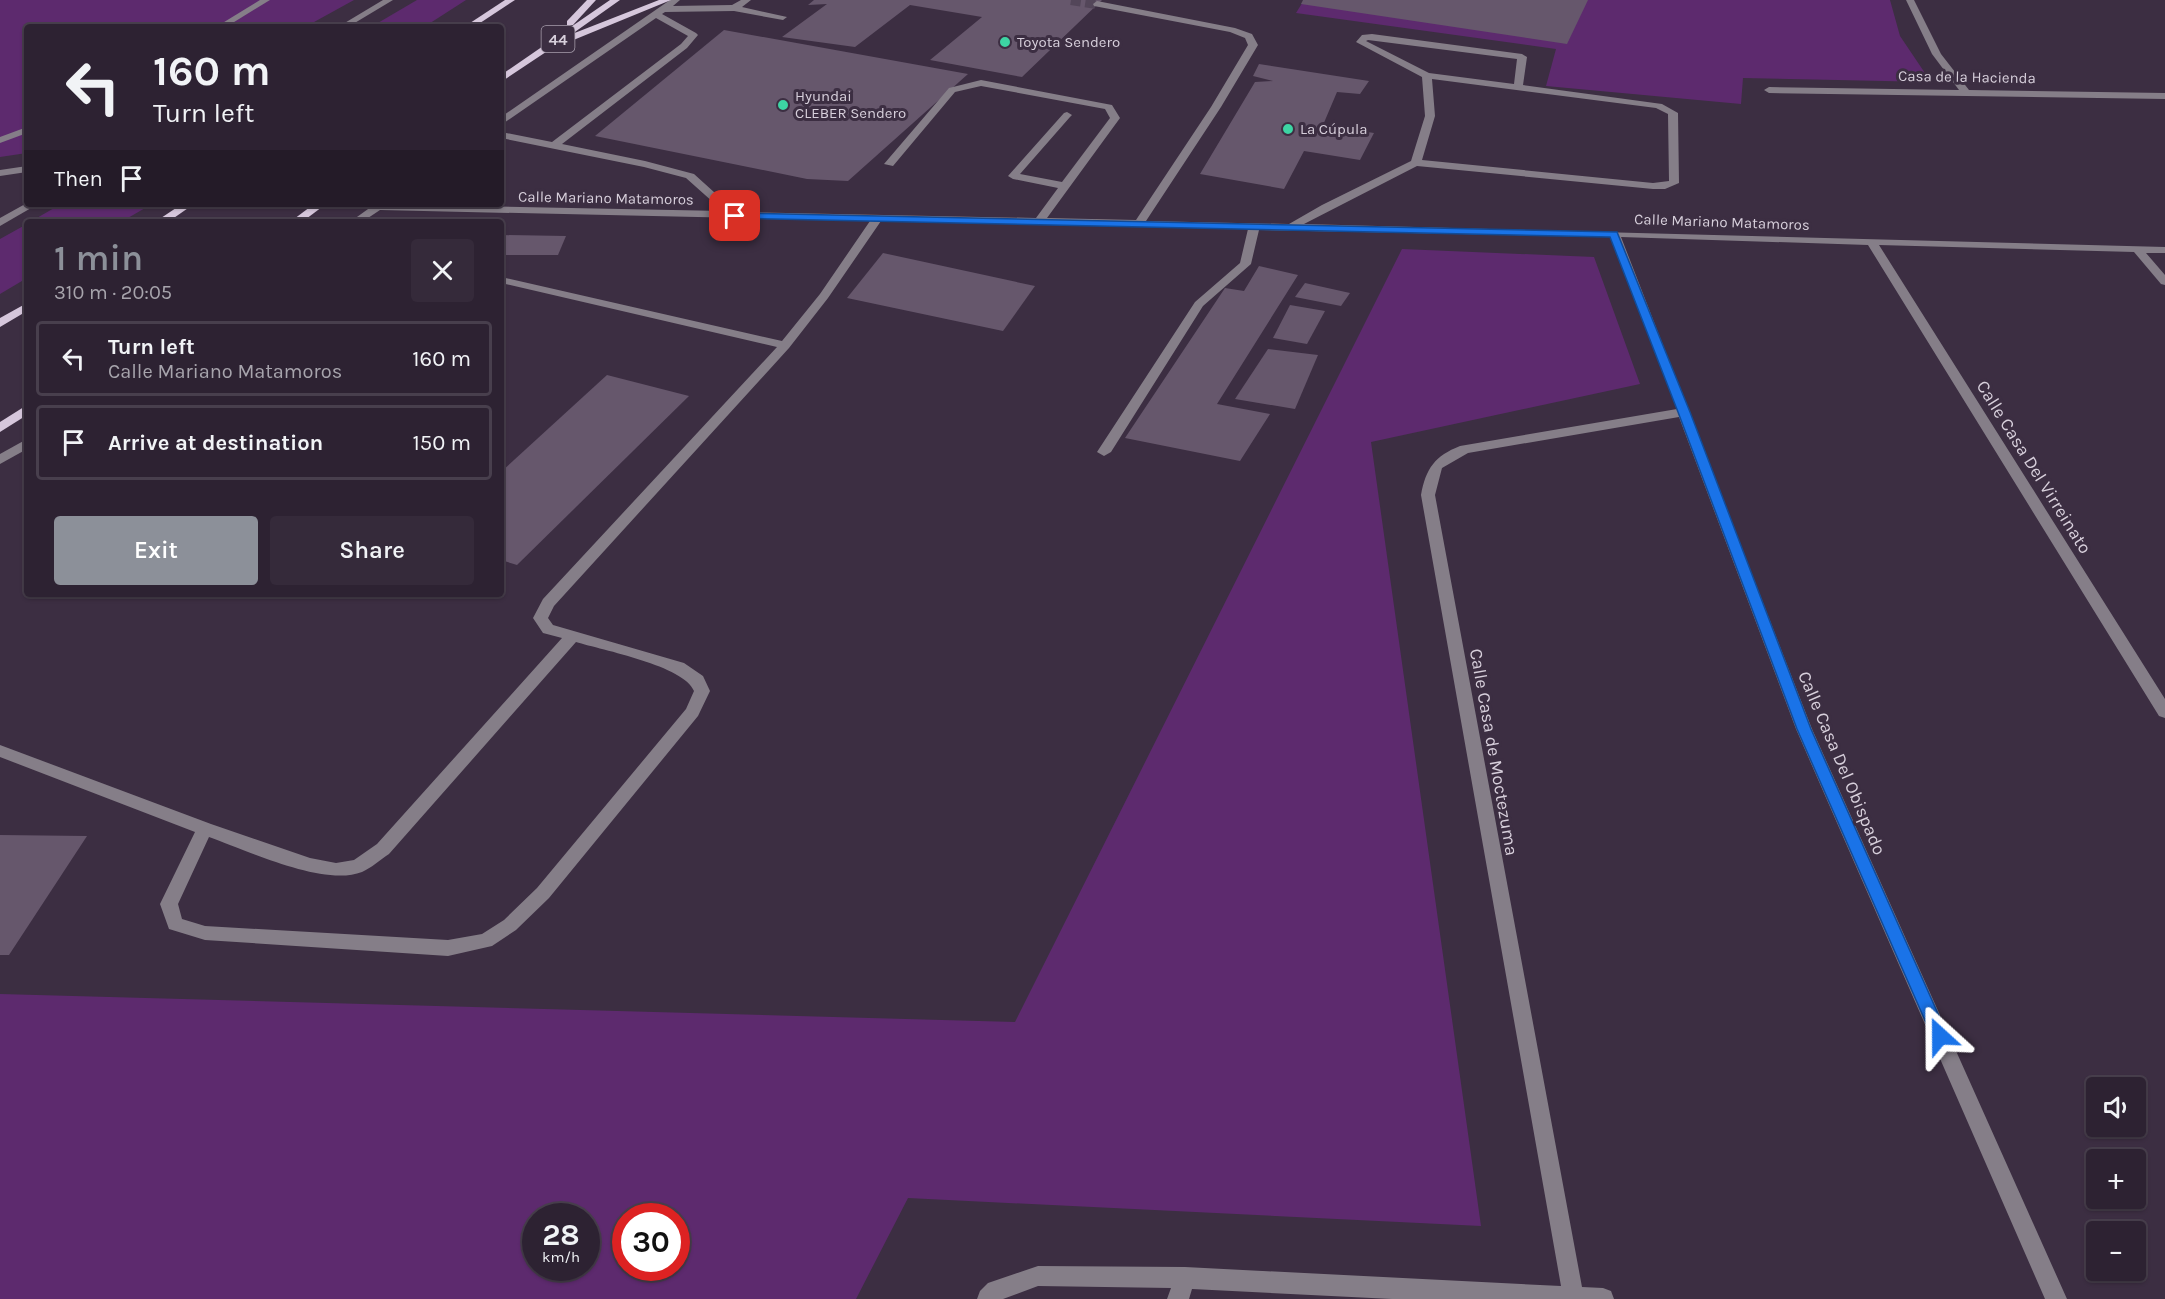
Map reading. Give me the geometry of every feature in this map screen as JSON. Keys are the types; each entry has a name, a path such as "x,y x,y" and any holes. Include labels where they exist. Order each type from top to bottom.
{"main road":[{"path":"473,24 511,0"},
{"path":"546,47 592,0"},
{"name":"44","path":"504,77 616,0"},
{"path":"546,47 662,8"},
{"path":"165,219 184,207"},
{"path":"299,219 317,207"},
{"path":"0,323 24,308"},
{"path":"0,428 24,411"}],"street":[{"path":"225,24 266,0"},
{"path":"347,24 389,0"},
{"path":"504,120 676,0"},
{"path":"734,8 747,0"},
{"path":"1910,0 1937,54 1965,92"},
{"path":"1097,4 1232,30 1249,36 1252,45 1216,107 1138,225"},
{"path":"662,8 734,8 783,17"},
{"path":"554,146 684,46 693,35 662,8"},
{"path":"1292,227 1326,207 1416,163 1653,186 1674,183 1673,113 1668,109 1644,103 1518,88 1427,76 1361,42 1372,37 1522,57 1518,88"},
{"path":"1416,163 1430,116 1427,76"},
{"path":"889,164 952,90 981,83 1109,106 1115,118 1038,223"},
{"name":"Casa de la Hacienda","path":"1768,90 2165,96"},
{"path":"1065,186 1013,176 1067,115"},
{"path":"0,140 24,131"},
{"path":"504,136 645,164 690,176 735,216"},
{"path":"0,173 24,169"},
{"path":"0,223 28,207"},
{"path":"360,219 378,207"},
{"name":"Calle Mariano Matamoros","path":"416,207 876,220 1614,234 2165,249"},
{"path":"205,829 169,904 175,924 205,933 448,948 486,941 510,925 543,893 692,712 702,691 698,680 679,668 572,637 548,628 540,618 548,603 785,345 824,296 876,220"},
{"path":"1104,452 1199,304 1245,264 1254,226"},
{"name":"Calle Casa Del Obispado","path":"1614,234 1804,729 2056,1299"},
{"name":"Calle Casa Del Virreinato","path":"1872,242 2165,712"},
{"path":"2138,250 2165,282"},
{"path":"504,281 785,345"},
{"name":"Calle Casa de Moctezuma","path":"1574,1298 1428,495 1431,473 1443,458 1465,449 1684,412"},
{"path":"0,460 24,445"},
{"path":"0,751 205,829 318,867 336,870 358,866 382,849 572,637"},
{"path":"988,1299 996,1292 1038,1276 1185,1278 1603,1299"},
{"path":"1178,1299 1185,1278"}],"shaded area":[{"path":"0,0 354,0 310,24 24,24 24,153 0,157"},
{"path":"417,0 466,0 429,24 376,24"},
{"path":"1304,0 1890,0 1900,36 1931,82 1743,78 1741,104 1546,86 1556,49 1296,13"},
{"path":"56,207 147,207 126,219 35,219"},
{"path":"24,226 24,280 0,294 0,239"},
{"path":"1402,249 1594,257 1640,384 1371,442 1481,1226 908,1198 856,1299 0,1299 0,994 1015,1022"}],"building":[{"name":"Toyota Sendero","path":"814,0 1102,0 1022,77 930,60 982,17 910,5 855,47 782,37 827,4 808,5"},
{"path":"1303,0 1588,0 1567,44 1301,4"},
{"name":"Hyundai CLEBER Sendero","path":"724,30 968,74 848,181 807,179 595,136"},
{"name":"La Cúpula","path":"1259,64 1369,81 1360,94 1337,92 1323,125 1374,133 1360,160 1304,151 1284,189 1200,174 1255,82 1273,81 1253,76"},
{"path":"504,235 566,236 558,255 504,255"},
{"path":"883,253 1035,286 1003,331 847,298"},
{"path":"1259,266 1298,275 1217,404 1270,414 1240,461 1125,438 1225,288 1244,291"},
{"path":"1305,283 1350,293 1341,306 1295,297"},
{"path":"1290,305 1325,311 1307,344 1273,338"},
{"path":"1268,349 1318,355 1295,409 1235,399"},
{"path":"607,375 689,396 517,565 504,561 504,469"},
{"path":"0,835 87,836 9,955 0,955"}],"tunnel":[{"path":"1071,0 1097,4"}],"place":[{"name":"Toyota Sendero","path":"1005,42"},
{"name":"Hyundai CLEBER Sendero","path":"783,105"},
{"name":"La Cúpula","path":"1288,129"}],"route":[{"path":"735,216 1614,234 1804,729 1940,1036"}]}
